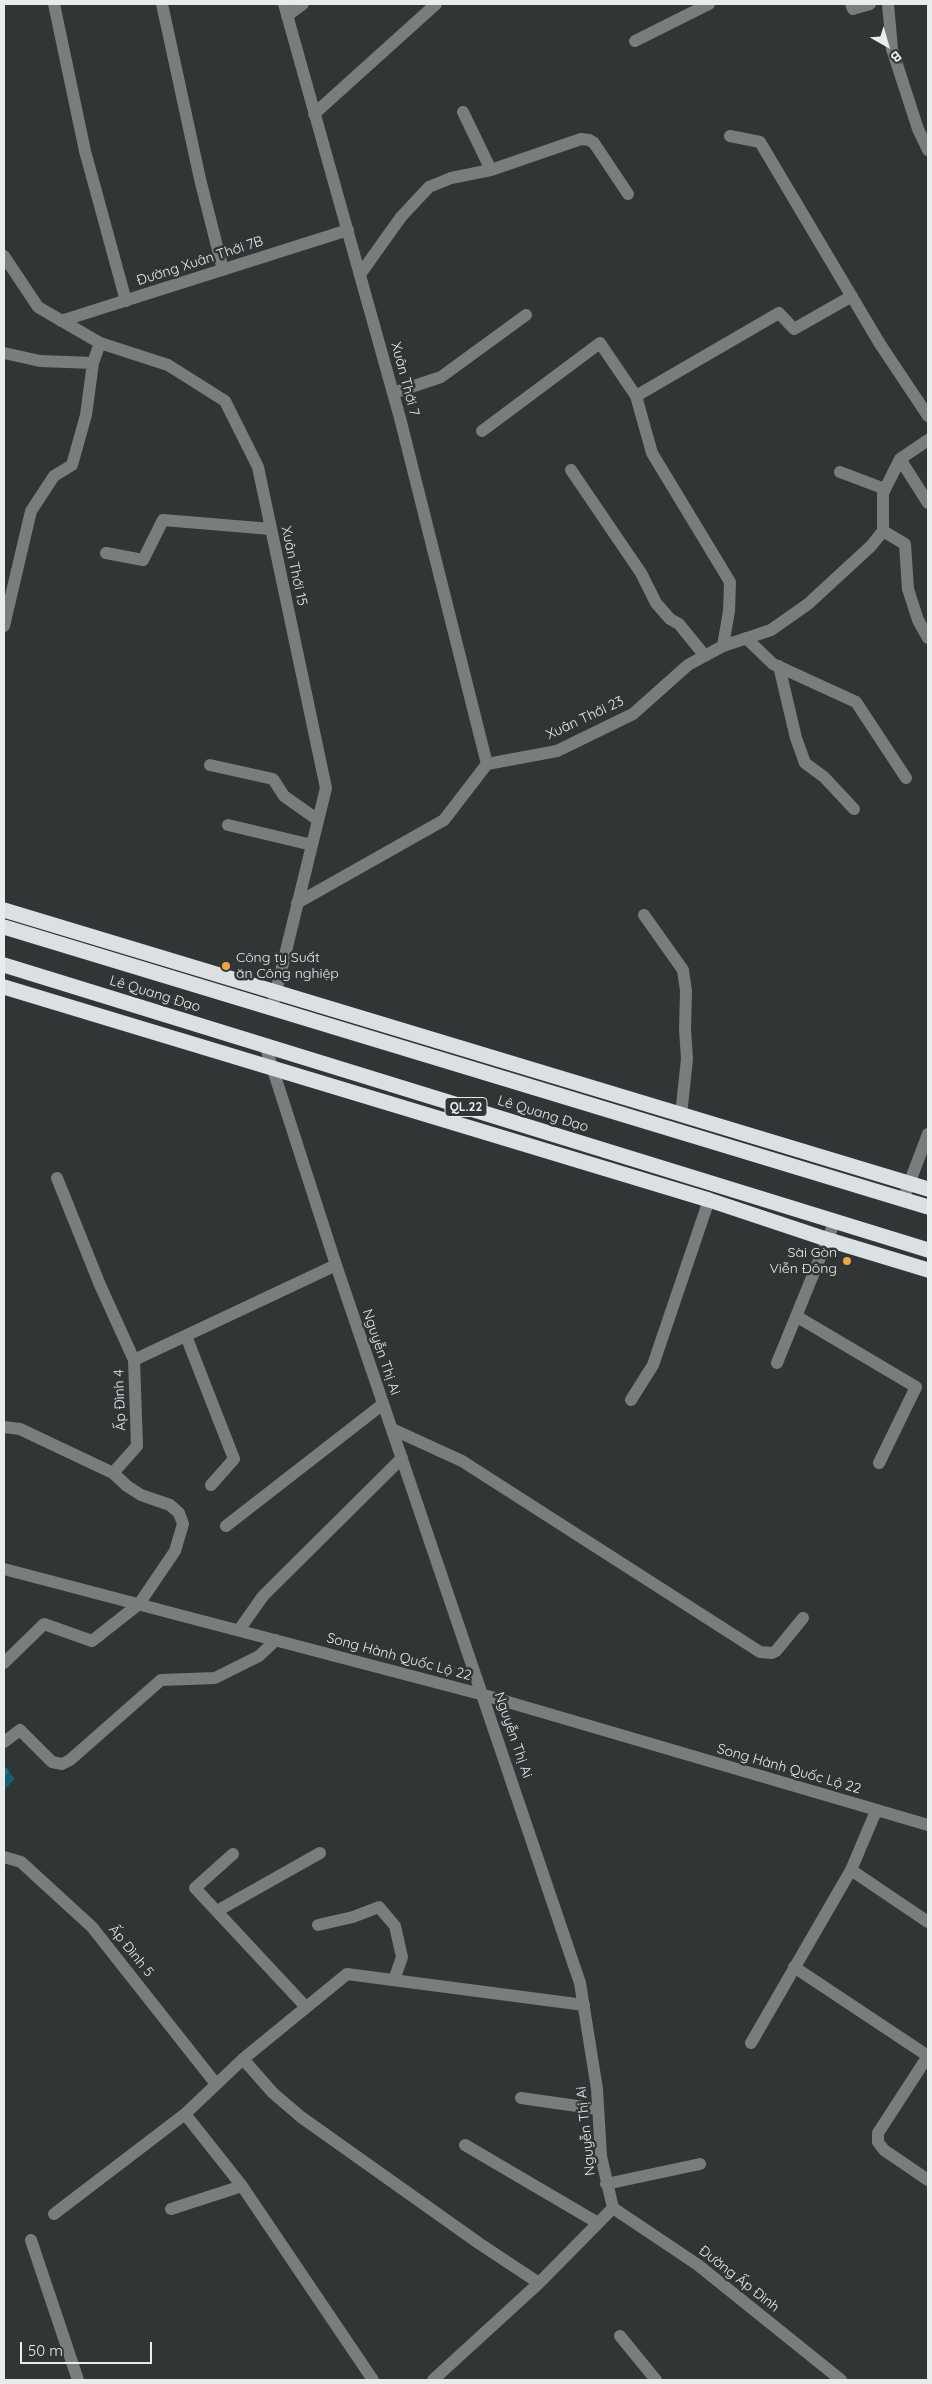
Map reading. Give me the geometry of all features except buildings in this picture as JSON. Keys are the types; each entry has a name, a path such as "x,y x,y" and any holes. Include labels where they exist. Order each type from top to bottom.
{"highway":[{"path":"4,910 928,1189"},
{"name":"Lê Quang Đạo","path":"4,927 928,1207"},
{"name":"Lê Quang Đạo","path":"4,965 928,1250"},
{"name":"QL.22","path":"4,987 271,1066 709,1200 829,1240 928,1270"}],"street":[{"path":"54,4 85,151 126,301"},
{"path":"162,4 200,179 223,270"},
{"path":"285,10 303,4"},
{"path":"314,114 436,4"},
{"path":"635,41 709,4"},
{"path":"851,4 853,9 870,4"},
{"path":"888,4 892,49 918,129 928,150"},
{"name":"Xuân Thới 7","path":"285,10 394,393 487,764"},
{"path":"464,112 491,170"},
{"path":"730,136 760,142 880,344 928,416"},
{"path":"361,273 401,216 429,187 451,178 491,170 581,139 589,140 594,144 628,194"},
{"name":"Đường Xuân Thới 7B","path":"61,321 348,230"},
{"name":"Xuân Thới 15","path":"6,263 38,307 100,342 168,365 225,401 258,467 326,788 272,1008"},
{"path":"636,396 779,313 794,329 852,296"},
{"path":"394,393 441,377 526,315"},
{"path":"4,626 31,511 54,476 72,465 86,414 93,363 100,342"},
{"path":"482,430 600,343 636,396 652,453 730,582 729,611 722,646"},
{"path":"4,353 40,361 93,363"},
{"path":"928,440 900,459 883,493 883,531 905,544 908,589 918,620 928,638"},
{"path":"900,459 928,503"},
{"path":"571,470 641,573 656,603 670,619 679,624 705,656"},
{"path":"840,472 885,489"},
{"path":"106,553 143,560 163,520 271,529"},
{"name":"Xuân Thới 23","path":"487,764 557,751 633,714 688,665 722,646 771,630 808,604 871,546 883,531"},
{"path":"746,638 773,664 856,702 906,778"},
{"path":"780,666 796,738 804,763 824,778 854,809"},
{"path":"210,764 273,779 284,796 318,820"},
{"path":"297,904 444,820 487,764"},
{"path":"228,825 312,845"},
{"path":"644,915 683,970 686,991 685,1029 687,1059 681,1115"},
{"name":"Nguyễn Thị Ai","path":"265,1045 336,1266 484,1695 580,1983 597,2089 601,2156 613,2208"},
{"path":"904,1200 908,1182 928,1134"},
{"path":"56,1178 134,1360"},
{"path":"631,1400 653,1365 709,1200"},
{"path":"777,1362 829,1240 835,1221"},
{"name":"Ấp Đình 4","path":"113,1473 137,1446 134,1360 336,1266"},
{"path":"796,1316 916,1387 879,1464"},
{"path":"186,1336 234,1459 212,1485"},
{"path":"226,1526 383,1404"},
{"path":"4,1427 20,1428 113,1473 127,1486 141,1495 170,1505 179,1513 183,1524 175,1551 138,1604 92,1641 44,1624 4,1663"},
{"path":"392,1429 462,1461 760,1652 772,1653 776,1651 803,1618"},
{"path":"239,1630 263,1596 402,1458"},
{"name":"Song Hành Quốc Lộ 22","path":"4,1568 484,1695 928,1825"},
{"path":"4,1742 20,1730 52,1762 62,1764 70,1760 161,1680 215,1678 259,1656 276,1640"},
{"path":"751,2043 851,1870 876,1811"},
{"path":"217,1911 320,1853"},
{"path":"233,1854 195,1888 306,2008"},
{"name":"Ấp Đình 5","path":"4,1857 21,1862 92,1927 216,2084"},
{"path":"851,1870 928,1922"},
{"path":"318,1925 353,1917 379,1907 395,1926 402,1957 394,1980"},
{"path":"794,1967 928,2056 878,2133 878,2142 884,2150 928,2180"},
{"path":"54,2214 185,2114 243,2058 347,1974 584,2005"},
{"path":"243,2058 273,2093 301,2117 480,2244 539,2283"},
{"path":"521,2098 598,2110"},
{"path":"185,2114 242,2186 373,2380"},
{"path":"465,2145 598,2223"},
{"path":"606,2184 700,2164"},
{"path":"171,2209 242,2186"},
{"path":"433,2380 539,2283 613,2208"},
{"name":"Đường Ấp Đình","path":"613,2208 698,2265 841,2380"},
{"path":"31,2240 78,2380"},
{"path":"620,2336 656,2380"}],"place":[{"name":"Công ty Suất ăn Công nghiệp","path":"226,966"},
{"name":"Sài Gòn Viễn Đông","path":"847,1261"}]}
